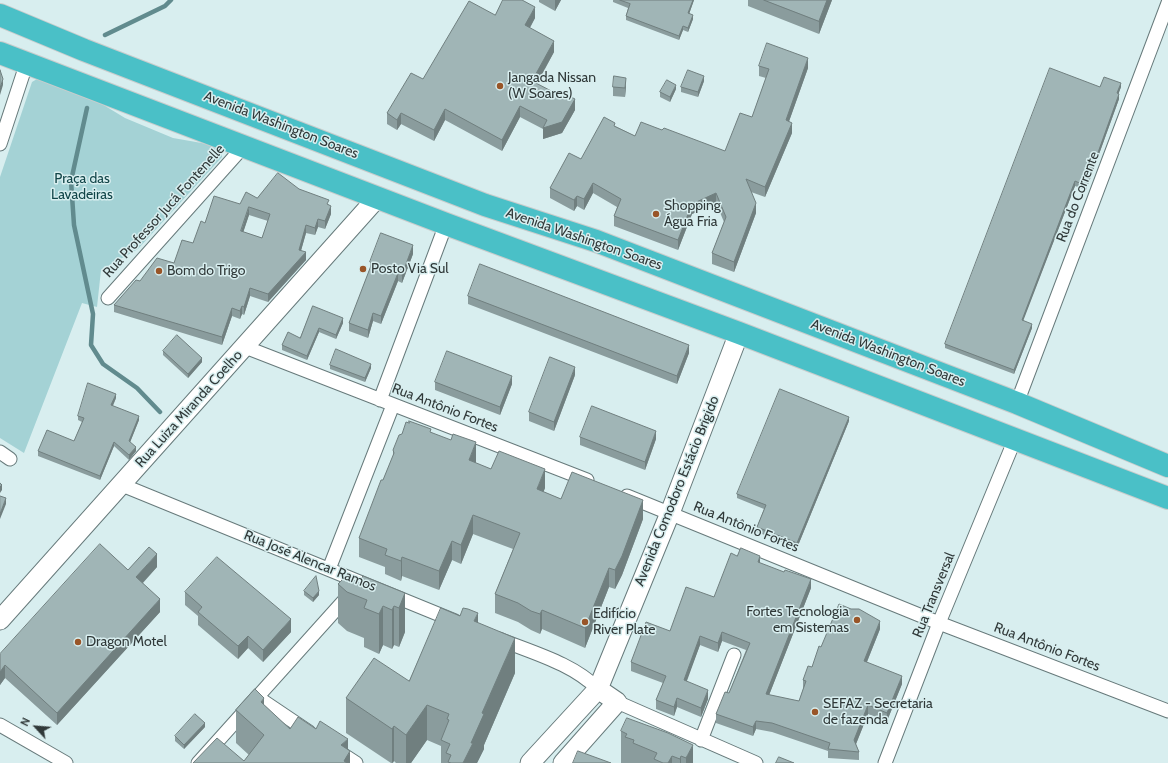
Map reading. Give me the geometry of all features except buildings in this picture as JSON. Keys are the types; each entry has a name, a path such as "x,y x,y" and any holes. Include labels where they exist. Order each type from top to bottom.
{"highway":[{"name":"Avenida Washington Soares","path":"0,15 84,50 485,205 596,241 1017,403 1168,466"},
{"path":"0,53 27,62 377,198 739,333 1168,498"}],"main road":[{"name":"Rua Luiza Miranda Coelho","path":"0,620 377,198"},
{"name":"Avenida Comodoro Estácio Brigido","path":"530,763 598,689 670,513 739,333"},
{"path":"563,763 580,752 617,702 598,689"}],"street":[{"name":"Rua do Corrente","path":"1017,403 1168,3"},
{"path":"0,144 27,62"},
{"name":"Rua Professor Jucá Fontenelle","path":"108,298 244,146"},
{"path":"380,400 446,224"},
{"name":"Rua Antônio Fortes","path":"245,347 393,406 597,484"},
{"path":"329,569 393,406"},
{"name":"Rua Transversal","path":"885,763 939,623 1015,439"},
{"name":"Rua José Alencar Ramos","path":"122,485 470,627"},
{"name":"Rua Antônio Fortes","path":"612,490 939,623 1168,711"},
{"path":"198,763 361,582"},
{"path":"484,633 571,668 584,676 598,689"},
{"path":"701,740 734,655"},
{"path":"257,697 356,763"},
{"path":"617,702 756,763"},
{"path":"0,724 66,763"}],"green space":[{"name":"Praça das Lavadeiras","path":"37,79 97,101 125,118 173,138 213,145 219,148 222,152 222,157 138,249 101,270 97,307 82,303 24,453 0,438 0,177 32,82"}],"waterway":[{"path":"105,35 165,6 171,0"},
{"path":"87,108 71,181 74,225 93,314 91,345 103,364 137,388 160,412"}],"place":[{"name":"Jangada Nissan (W Soares)","path":"500,86"},
{"name":"Shopping Água Fria","path":"656,214"},
{"name":"Posto Via Sul","path":"363,269"},
{"name":"Bom do Trigo","path":"159,271"},
{"name":"Fortes Tecnologia em Sistemas","path":"857,620"},
{"name":"Edifício River Plate","path":"585,622"},
{"name":"Dragon Motel","path":"78,642"},
{"name":"SEFAZ - Secretaria de fazenda","path":"815,712"}]}
